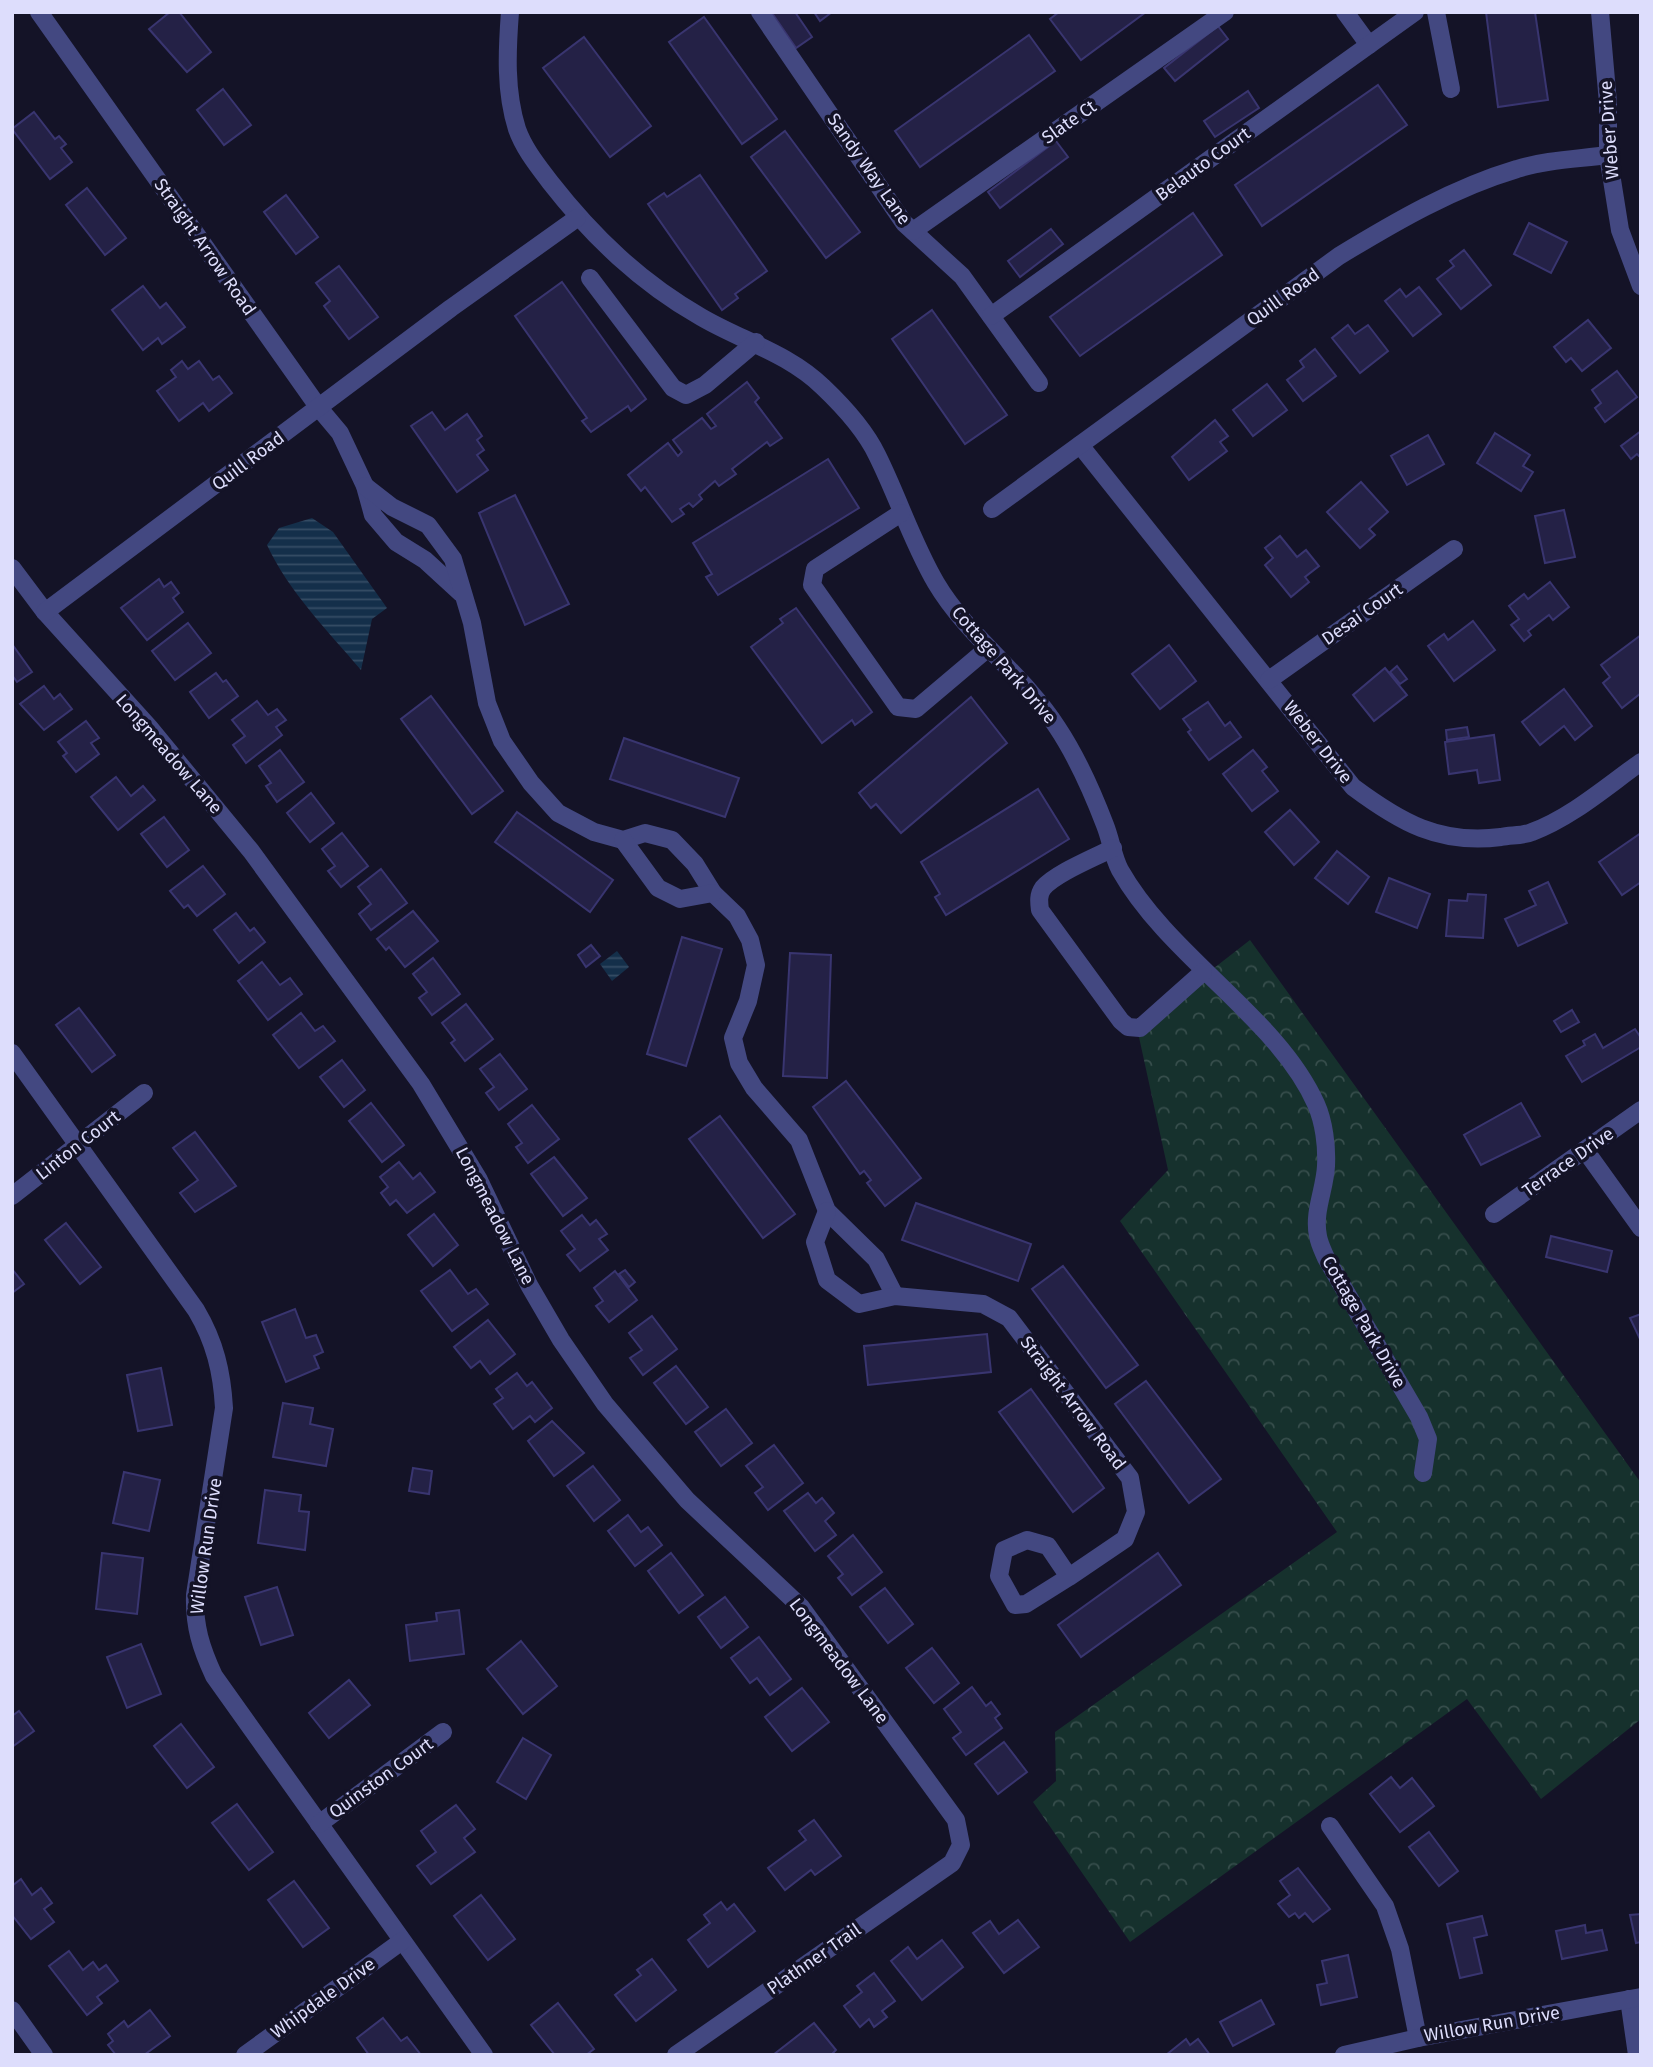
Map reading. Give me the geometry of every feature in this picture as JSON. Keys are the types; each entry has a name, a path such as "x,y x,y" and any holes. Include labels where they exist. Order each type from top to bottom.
{"street":[{"name":"Straight Arrow Road","path":"39,12 319,408 340,433 365,486 373,515 396,542 425,560 461,593"},
{"name":"Cottage Park Drive","path":"510,12 510,102 518,133 535,163 578,218 649,285 704,319 756,342 794,364 822,386 854,421 876,452 901,513 939,588 987,649 1055,723 1091,788 1119,868 1149,910 1203,972 1296,1069 1317,1106 1325,1136 1326,1167 1318,1206 1317,1234 1325,1258 1419,1417 1428,1439 1423,1472"},
{"name":"Sandy Way Lane","path":"760,12 904,223 962,276 1039,383"},
{"name":"Slate Ct","path":"913,231 1225,12"},
{"path":"1345,12 1369,45"},
{"name":"Belauto Court","path":"991,316 1415,12"},
{"path":"1436,12 1451,89"},
{"name":"Weber Drive","path":"1600,12 1608,103 1608,155 1620,230 1641,286"},
{"name":"Quill Road","path":"992,509 1339,256 1399,219 1462,189 1519,168 1608,155"},
{"name":"Quill Road","path":"45,612 451,308 578,218"},
{"path":"590,278 673,388 686,395 705,385 756,342"},
{"name":"Weber Drive","path":"1080,445 1353,787 1393,817 1435,835 1480,840 1531,833 1565,816 1641,762"},
{"name":"Straight Arrow Road","path":"365,486 392,507 428,525 453,559 472,623 487,703 502,741 531,783 558,813 594,832 623,840 645,833 673,840 695,864 713,893 737,916 750,940 756,965 748,1001 733,1038 740,1063 754,1088 799,1140 827,1211 876,1259 895,1296"},
{"path":"901,513 816,569 812,585 898,708 916,709 987,649"},
{"name":"Desai Court","path":"1269,680 1454,548"},
{"name":"Longmeadow Lane","path":"12,568 45,612 149,727 251,851 421,1084 479,1180 530,1285 555,1329 605,1404 687,1500 801,1607 874,1705 956,1819 961,1844 952,1863"},
{"path":"623,840 658,888 680,899 713,893"},
{"path":"1112,848 1054,880 1042,889 1038,900 1040,910 1121,1021 1128,1027 1140,1028 1203,972"},
{"name":"Willow Run Drive","path":"12,1054 196,1310 214,1348 223,1379 224,1409 195,1595 197,1636 214,1676 484,2055"},
{"name":"Linton Court","path":"12,1196 144,1093"},
{"name":"Terrace Drive","path":"1494,1213 1641,1110"},
{"path":"1585,1150 1641,1228"},
{"name":"Straight Arrow Road","path":"827,1211 815,1242 827,1280 859,1304 895,1296 984,1304 1009,1318 1130,1478 1136,1512 1125,1539 1069,1577"},
{"name":"Quinston Court","path":"319,1824 443,1732"},
{"path":"1330,1826 1376,1891 1388,1916 1400,1949 1418,2038"},
{"name":"Plathner Trail","path":"676,2055 952,1863"},
{"name":"Whipdale Drive","path":"245,2055 402,1941"},
{"path":"1635,1998 1637,2055"},
{"name":"Willow Run Drive","path":"1344,2055 1418,2038 1635,1998"},
{"path":"12,2010 44,2055"}],"green space":[{"path":"1250,940 1641,1483 1641,1719 1541,1799 1467,1699 1130,1942 1033,1802 1056,1781 1055,1732 1337,1532 1120,1221 1168,1170 1137,1028"}],"water":[{"path":"312,518 333,532 387,608 372,619 361,670 298,595 267,545 279,528"},
{"path":"617,951 629,967 612,981 600,964"}],"building":[{"path":"170,12 179,12 211,52 187,72 149,29"},
{"path":"795,12 812,37 796,48 772,13"},
{"path":"814,12 832,12 820,21"},
{"path":"1059,12 1146,12 1081,60 1050,19"},
{"path":"1486,12 1535,12 1548,100 1498,107"},
{"path":"704,17 777,119 742,144 669,42"},
{"path":"1218,26 1228,39 1175,81 1164,68"},
{"path":"1029,35 1055,71 920,167 895,131"},
{"path":"584,37 651,126 610,157 543,68"},
{"path":"1378,85 1407,125 1262,226 1235,185"},
{"path":"223,89 251,125 224,145 197,110"},
{"path":"1248,91 1259,108 1215,137 1204,121"},
{"path":"34,112 55,139 59,136 66,144 61,148 72,162 50,179 12,129"},
{"path":"785,131 860,232 826,258 751,157"},
{"path":"1056,141 1068,157 1000,208 988,192"},
{"path":"700,175 767,271 735,294 738,298 722,310 648,204 664,193 667,197"},
{"path":"87,188 126,238 105,255 66,205"},
{"path":"286,195 318,237 296,254 264,212"},
{"path":"1193,213 1222,255 1080,356 1050,317"},
{"path":"1529,223 1567,242 1551,273 1514,254"},
{"path":"1051,229 1063,244 1020,277 1008,261"},
{"path":"1464,250 1491,285 1461,309 1437,279 1454,266 1450,261"},
{"path":"339,266 378,317 349,339 324,306 330,301 316,283"},
{"path":"562,282 646,399 631,411 628,406 591,432 582,421 587,418 515,316"},
{"path":"143,286 160,308 166,303 185,327 162,344 158,338 143,350 112,310"},
{"path":"1419,287 1441,314 1413,336 1385,301 1400,289 1406,297"},
{"path":"932,310 1007,415 965,444 892,339"},
{"path":"1588,320 1611,348 1582,371 1571,358 1566,362 1554,347"},
{"path":"1348,325 1355,334 1368,325 1388,351 1360,373 1332,338"},
{"path":"1315,349 1336,376 1303,401 1287,380 1304,367 1300,361"},
{"path":"182,361 188,369 199,361 213,380 219,376 232,393 209,411 203,403 179,421 157,391 176,377 171,370"},
{"path":"1617,371 1637,397 1605,422 1595,408 1601,403 1592,390"},
{"path":"747,382 759,398 755,402 782,438 770,446 767,442 732,469 736,474 719,486 715,481 699,495 702,499 693,507 689,503 680,509 684,514 672,522 645,487 641,491 628,475 668,443 678,456 682,452 673,440 702,418 711,429 716,426 707,414"},
{"path":"1267,384 1287,410 1253,436 1233,410"},
{"path":"432,412 445,430 467,414 482,436 477,440 484,450 477,455 488,470 457,492 411,426"},
{"path":"1215,420 1228,436 1220,442 1227,451 1189,480 1172,457"},
{"path":"1641,431 1641,458 1637,454 1631,459 1621,446"},
{"path":"1495,433 1530,455 1523,466 1533,472 1521,491 1477,463"},
{"path":"1428,435 1444,464 1407,485 1391,456"},
{"path":"828,459 859,508 718,595 706,577 712,574 693,543"},
{"path":"1361,482 1388,512 1369,529 1375,535 1360,548 1327,512"},
{"path":"515,495 569,604 525,625 479,513"},
{"path":"1564,510 1575,557 1545,563 1535,516"},
{"path":"1280,536 1297,557 1306,550 1319,566 1305,577 1309,582 1291,597 1265,565 1273,558 1265,548"},
{"path":"159,579 164,587 171,582 179,593 173,598 183,612 147,640 121,608"},
{"path":"1550,582 1569,607 1553,620 1549,615 1528,631 1531,635 1524,641 1511,625 1519,619 1509,606 1524,594 1528,599"},
{"path":"796,608 872,712 855,725 852,720 822,743 751,647 783,623 780,619"},
{"path":"1473,621 1495,650 1454,681 1428,646 1444,634 1448,640"},
{"path":"188,623 211,653 175,680 152,651"},
{"path":"1641,635 1641,693 1622,708 1603,683 1610,677 1601,665"},
{"path":"12,644 32,672 17,682 12,675"},
{"path":"1169,645 1196,681 1160,709 1132,674"},
{"path":"1397,666 1407,679 1400,684 1390,672"},
{"path":"1385,668 1407,695 1374,721 1353,695"},
{"path":"216,673 223,682 226,680 238,696 209,718 190,692"},
{"path":"44,686 54,699 60,694 72,709 44,730 20,704"},
{"path":"1564,689 1592,726 1575,740 1564,726 1540,745 1522,722"},
{"path":"431,696 503,791 472,814 401,719"},
{"path":"971,697 1007,743 901,833 876,804 871,808 859,793"},
{"path":"257,701 268,715 277,709 286,720 276,727 282,735 246,763 233,745 245,736 232,720"},
{"path":"1208,702 1225,726 1230,722 1241,737 1209,760 1188,732 1191,730 1183,719"},
{"path":"86,721 99,738 91,743 99,754 76,772 63,756 67,753 58,742"},
{"path":"1467,727 1469,737 1447,740 1446,730"},
{"path":"1494,735 1500,780 1479,783 1477,770 1449,774 1445,742"},
{"path":"624,738 739,778 725,817 610,779"},
{"path":"280,750 304,782 277,802 266,786 271,783 259,766"},
{"path":"1253,750 1267,767 1262,771 1278,791 1252,811 1223,774"},
{"path":"116,777 131,796 143,786 155,800 118,830 91,797"},
{"path":"1038,789 1069,839 946,915 935,897 940,894 921,862"},
{"path":"311,793 334,823 310,842 287,813"},
{"path":"1290,810 1319,842 1294,865 1265,832"},
{"path":"517,812 613,880 590,912 495,842"},
{"path":"164,817 189,850 167,867 141,834"},
{"path":"342,833 368,866 341,887 328,871 335,866 322,849"},
{"path":"1641,833 1641,882 1622,895 1599,862"},
{"path":"1337,851 1369,877 1348,904 1315,878"},
{"path":"203,866 225,894 197,916 188,905 184,908 170,891"},
{"path":"381,869 407,903 371,930 359,914 371,904 358,887"},
{"path":"1389,878 1430,894 1417,928 1376,912"},
{"path":"1548,882 1567,923 1518,946 1505,919 1536,905 1529,891"},
{"path":"1468,894 1486,895 1483,938 1446,936 1449,900 1467,901"},
{"path":"413,911 438,941 405,967 389,947 386,950 377,939"},
{"path":"236,913 250,931 254,928 265,942 239,963 214,930"},
{"path":"682,937 722,949 686,1066 647,1054"},
{"path":"591,945 600,956 586,967 578,955"},
{"path":"790,953 831,955 827,1078 783,1076"},
{"path":"433,958 460,994 432,1015 419,998 427,992 413,974"},
{"path":"262,962 280,985 290,978 302,994 268,1020 238,981"},
{"path":"466,1004 493,1039 465,1061 451,1043 455,1040 442,1023"},
{"path":"79,1008 115,1055 92,1072 56,1025"},
{"path":"1572,1010 1579,1022 1561,1032 1554,1021"},
{"path":"301,1013 315,1031 323,1026 335,1041 299,1068 273,1035"},
{"path":"1635,1029 1641,1038 1641,1047 1582,1082 1566,1056 1585,1045 1583,1041 1595,1034 1603,1048"},
{"path":"500,1054 527,1089 499,1110 486,1093 494,1087 480,1069"},
{"path":"342,1060 365,1090 344,1107 320,1077"},
{"path":"846,1081 921,1178 885,1206 867,1183 871,1180 864,1171 860,1174 813,1107"},
{"path":"371,1103 404,1145 382,1162 349,1121"},
{"path":"1521,1103 1540,1136 1481,1165 1464,1135"},
{"path":"532,1105 559,1139 528,1163 516,1147 522,1143 508,1124"},
{"path":"720,1116 795,1214 763,1238 689,1139"},
{"path":"195,1132 236,1186 195,1212 180,1193 198,1180 173,1148"},
{"path":"554,1157 587,1198 563,1216 531,1174"},
{"path":"399,1162 413,1179 420,1173 435,1192 407,1213 396,1200 390,1205 381,1193 388,1187 380,1177"},
{"path":"916,1203 1031,1244 1018,1281 902,1240"},
{"path":"434,1214 458,1245 433,1266 408,1235"},
{"path":"582,1215 590,1225 596,1220 607,1234 599,1239 608,1250 580,1271 567,1255 575,1249 561,1231"},
{"path":"66,1223 101,1267 80,1284 45,1240"},
{"path":"1551,1236 1612,1251 1607,1272 1546,1257"},
{"path":"1063,1266 1138,1365 1106,1388 1032,1289"},
{"path":"12,1269 24,1284 12,1293"},
{"path":"450,1270 468,1294 476,1289 488,1304 452,1331 421,1291"},
{"path":"625,1270 635,1282 629,1287 619,1274"},
{"path":"615,1271 637,1300 609,1322 596,1306 603,1301 594,1288"},
{"path":"295,1309 306,1338 316,1335 323,1352 314,1356 319,1368 286,1382 262,1322"},
{"path":"1641,1314 1641,1341 1630,1318"},
{"path":"652,1316 677,1349 643,1375 630,1358 642,1350 629,1333"},
{"path":"488,1320 515,1354 490,1374 480,1361 471,1368 454,1347"},
{"path":"987,1334 991,1372 868,1385 864,1346"},
{"path":"676,1366 708,1407 686,1424 654,1383"},
{"path":"161,1368 172,1425 138,1431 127,1375"},
{"path":"517,1373 527,1386 532,1382 552,1408 535,1422 530,1416 513,1429 494,1404 503,1398 496,1389"},
{"path":"1146,1381 1221,1479 1189,1503 1115,1404"},
{"path":"1031,1389 1104,1488 1073,1512 999,1412"},
{"path":"283,1403 313,1408 310,1424 333,1429 326,1466 273,1457"},
{"path":"726,1409 752,1443 721,1466 695,1432"},
{"path":"552,1421 584,1453 554,1476 528,1441"},
{"path":"774,1445 803,1483 768,1510 755,1493 763,1487 746,1466"},
{"path":"593,1466 620,1500 594,1521 567,1486"},
{"path":"413,1468 432,1471 429,1494 409,1491"},
{"path":"124,1472 160,1480 149,1531 113,1523"},
{"path":"265,1490 301,1495 299,1511 309,1512 305,1550 258,1543"},
{"path":"808,1493 816,1503 822,1498 834,1513 825,1521 836,1535 815,1551 784,1511"},
{"path":"628,1515 641,1532 648,1527 662,1545 635,1566 608,1531"},
{"path":"853,1535 882,1572 852,1595 838,1578 843,1574 828,1556"},
{"path":"102,1553 143,1558 137,1614 96,1609"},
{"path":"671,1553 703,1595 679,1613 648,1571"},
{"path":"1158,1553 1181,1585 1081,1657 1058,1625"},
{"path":"277,1587 293,1635 261,1645 245,1597"},
{"path":"885,1588 913,1624 888,1643 860,1607"},
{"path":"725,1597 748,1627 721,1648 698,1617"},
{"path":"459,1610 464,1654 410,1661 406,1625 437,1621 436,1613"},
{"path":"759,1637 791,1679 770,1695 757,1678 750,1683 731,1658"},
{"path":"521,1641 557,1686 523,1714 487,1669"},
{"path":"141,1644 161,1694 127,1708 107,1657"},
{"path":"932,1648 959,1683 934,1703 906,1668"},
{"path":"349,1680 370,1705 329,1738 309,1713"},
{"path":"972,1687 986,1706 991,1702 1000,1714 995,1718 1002,1728 966,1755 953,1738 961,1732 944,1709"},
{"path":"802,1688 829,1722 792,1751 765,1717"},
{"path":"19,1711 34,1731 12,1747 12,1716"},
{"path":"181,1724 214,1767 187,1788 154,1746"},
{"path":"523,1738 551,1755 526,1799 497,1782"},
{"path":"1004,1742 1027,1772 998,1794 975,1764"},
{"path":"1391,1777 1400,1788 1412,1778 1434,1806 1400,1832 1370,1794"},
{"path":"237,1804 273,1852 249,1870 212,1823"},
{"path":"456,1805 475,1829 464,1838 475,1852 431,1884 417,1866 436,1852 421,1831"},
{"path":"814,1820 841,1856 815,1875 811,1870 785,1890 768,1868 806,1840 799,1831"},
{"path":"1429,1832 1458,1871 1439,1886 1409,1847"},
{"path":"1298,1868 1330,1909 1313,1922 1305,1913 1299,1918 1295,1913 1289,1917 1278,1904 1290,1895 1280,1881"},
{"path":"21,1879 32,1895 41,1888 52,1903 44,1909 54,1922 31,1939 12,1915 12,1886"},
{"path":"294,1881 329,1928 303,1947 268,1900"},
{"path":"481,1895 515,1939 488,1960 454,1916"},
{"path":"721,1902 727,1910 734,1904 755,1931 708,1967 688,1940 710,1923 704,1915"},
{"path":"1641,1914 1641,1942 1636,1943 1630,1915"},
{"path":"1482,1916 1487,1935 1474,1938 1482,1973 1460,1978 1447,1924"},
{"path":"1018,1920 1039,1947 1004,1973 973,1933 990,1921 999,1934"},
{"path":"1585,1925 1586,1933 1602,1930 1607,1950 1562,1959 1556,1931"},
{"path":"942,1940 963,1967 922,2000 891,1961 908,1947 917,1959"},
{"path":"69,1951 83,1970 93,1962 99,1970 106,1965 118,1981 97,1997 102,2003 87,2015 49,1966"},
{"path":"1348,1955 1357,1997 1321,2005 1317,1985 1327,1983 1322,1961"},
{"path":"652,1959 676,1990 636,2021 615,1995 641,1975 637,1970"},
{"path":"874,1973 895,2001 882,2011 887,2017 874,2027 869,2019 860,2027 844,2006 862,1992 857,1986"},
{"path":"1261,2000 1274,2024 1233,2046 1220,2022"},
{"path":"558,2003 594,2049 586,2055 555,2055 531,2025"},
{"path":"150,2010 170,2036 144,2055 116,2055 108,2045 113,2041 108,2034 124,2021 128,2027"},
{"path":"383,2018 401,2041 407,2037 421,2055 369,2055 357,2038"},
{"path":"814,2023 836,2050 831,2055 773,2055"},
{"path":"1186,2039 1190,2045 1198,2039 1210,2055 1166,2055"}]}
